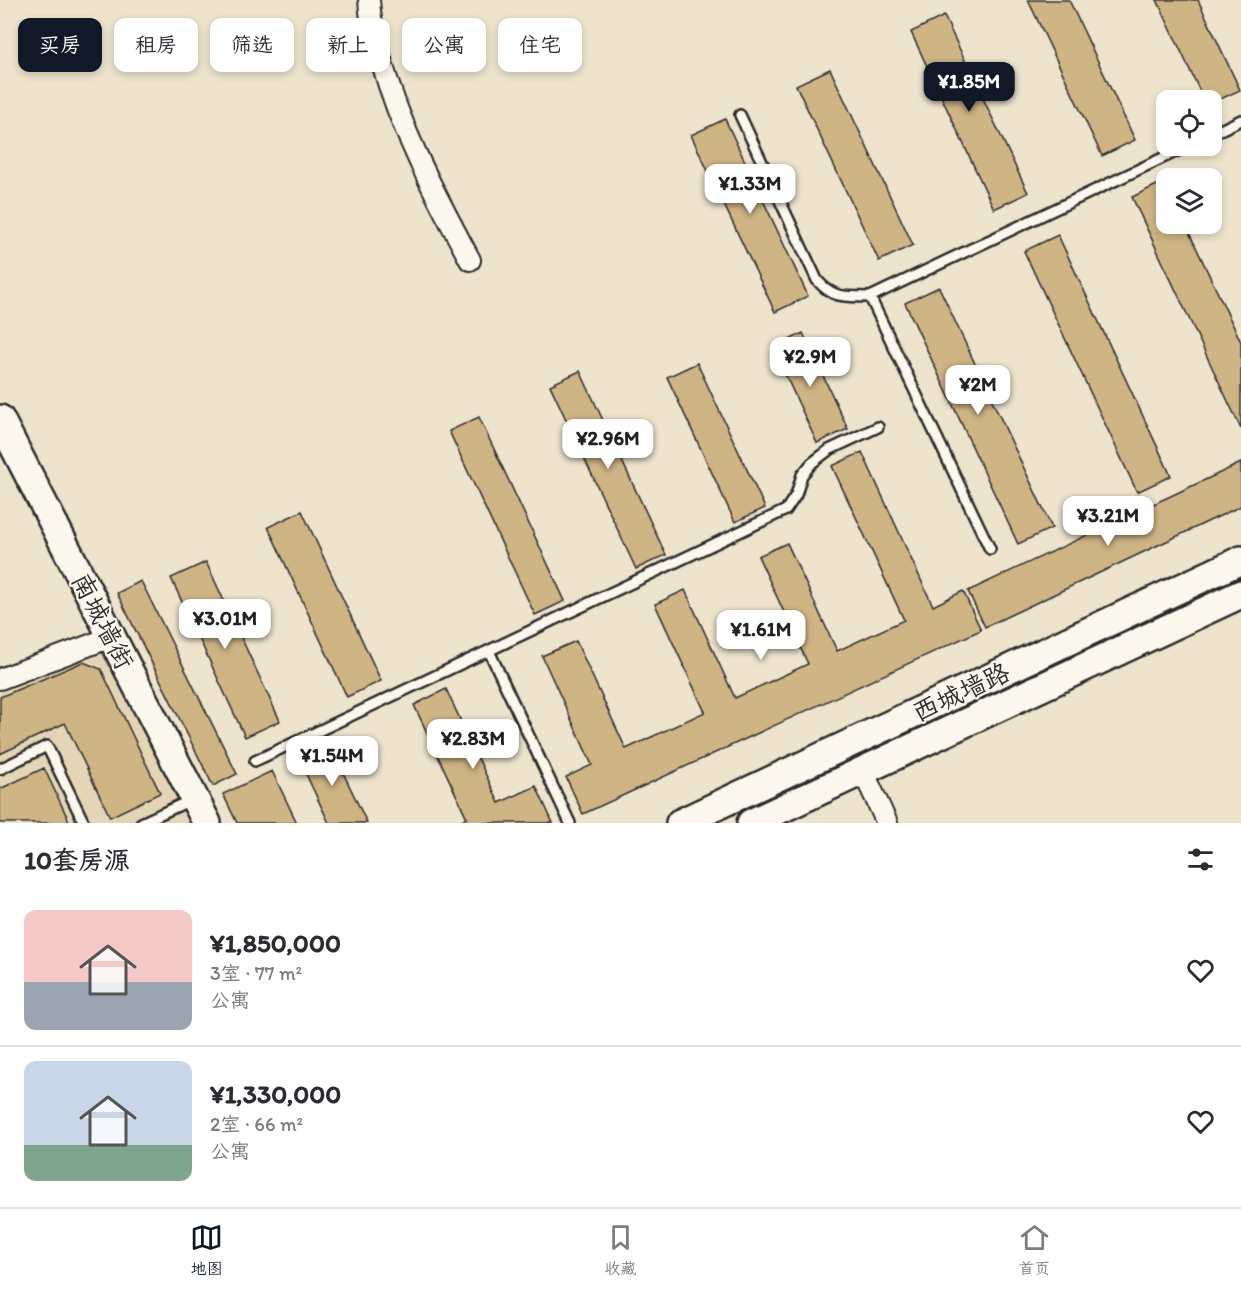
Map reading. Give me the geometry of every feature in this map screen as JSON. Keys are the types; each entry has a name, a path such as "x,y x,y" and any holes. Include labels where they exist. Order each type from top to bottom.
{"main road":[{"name":"南城墙街","path":"0,419 207,823"},
{"name":"西城墙路","path":"680,823 1241,560"},
{"name":"西城墙路","path":"752,823 1241,594"}],"street":[{"path":"369,0 370,20 388,83 421,167 470,260"},
{"path":"0,679 111,637"},
{"path":"863,771 887,823"}],"lane":[{"path":"740,115 817,280 825,289 838,296 870,297 1167,156"},
{"path":"1222,129 1241,120"},
{"path":"870,297 990,549"},
{"path":"255,760 786,510 796,495 802,475 812,463 829,450 878,427"},
{"path":"489,651 570,823"},
{"path":"0,768 48,746 84,823"},
{"path":"141,823 194,798"}],"shaded area":[{"path":"103,648 189,823 0,823 0,691"}],"building":[{"path":"1028,0 1069,0 1135,140 1102,156"},
{"path":"1157,0 1198,0 1240,90 1222,98 1222,90 1199,90"},
{"path":"944,16 1028,193 994,209 911,32"},
{"path":"830,69 913,245 879,261 796,85"},
{"path":"725,119 808,296 775,312 691,135"},
{"path":"1156,185 1156,234 1190,234 1241,342 1241,429 1132,197"},
{"path":"1058,235 1171,476 1137,492 1024,251"},
{"path":"939,287 1052,528 1018,544 905,303"},
{"path":"803,333 848,429 817,443 773,348"},
{"path":"697,363 765,508 735,522 667,377"},
{"path":"580,371 666,555 636,569 550,385"},
{"path":"479,417 565,601 535,615 449,431"},
{"path":"862,452 933,606 963,591 981,630 583,814 566,777 592,765 542,656 576,641 626,749 705,712 655,604 685,590 735,698 808,664 758,556 787,543 837,651 904,620 832,466"},
{"path":"1241,463 1241,506 985,627 968,591"},
{"path":"302,511 381,681 347,697 268,527"},
{"path":"206,562 280,721 245,737 171,578"},
{"path":"141,581 237,774 213,786 117,593"},
{"path":"83,662 101,669 160,793 110,817 65,723 0,754 0,697"},
{"path":"446,689 499,803 536,786 553,823 457,823 467,818 414,705"},
{"path":"330,745 367,823 329,823 299,759"},
{"path":"44,768 70,823 0,823 0,789"},
{"path":"272,771 297,823 237,823 223,794"}]}
